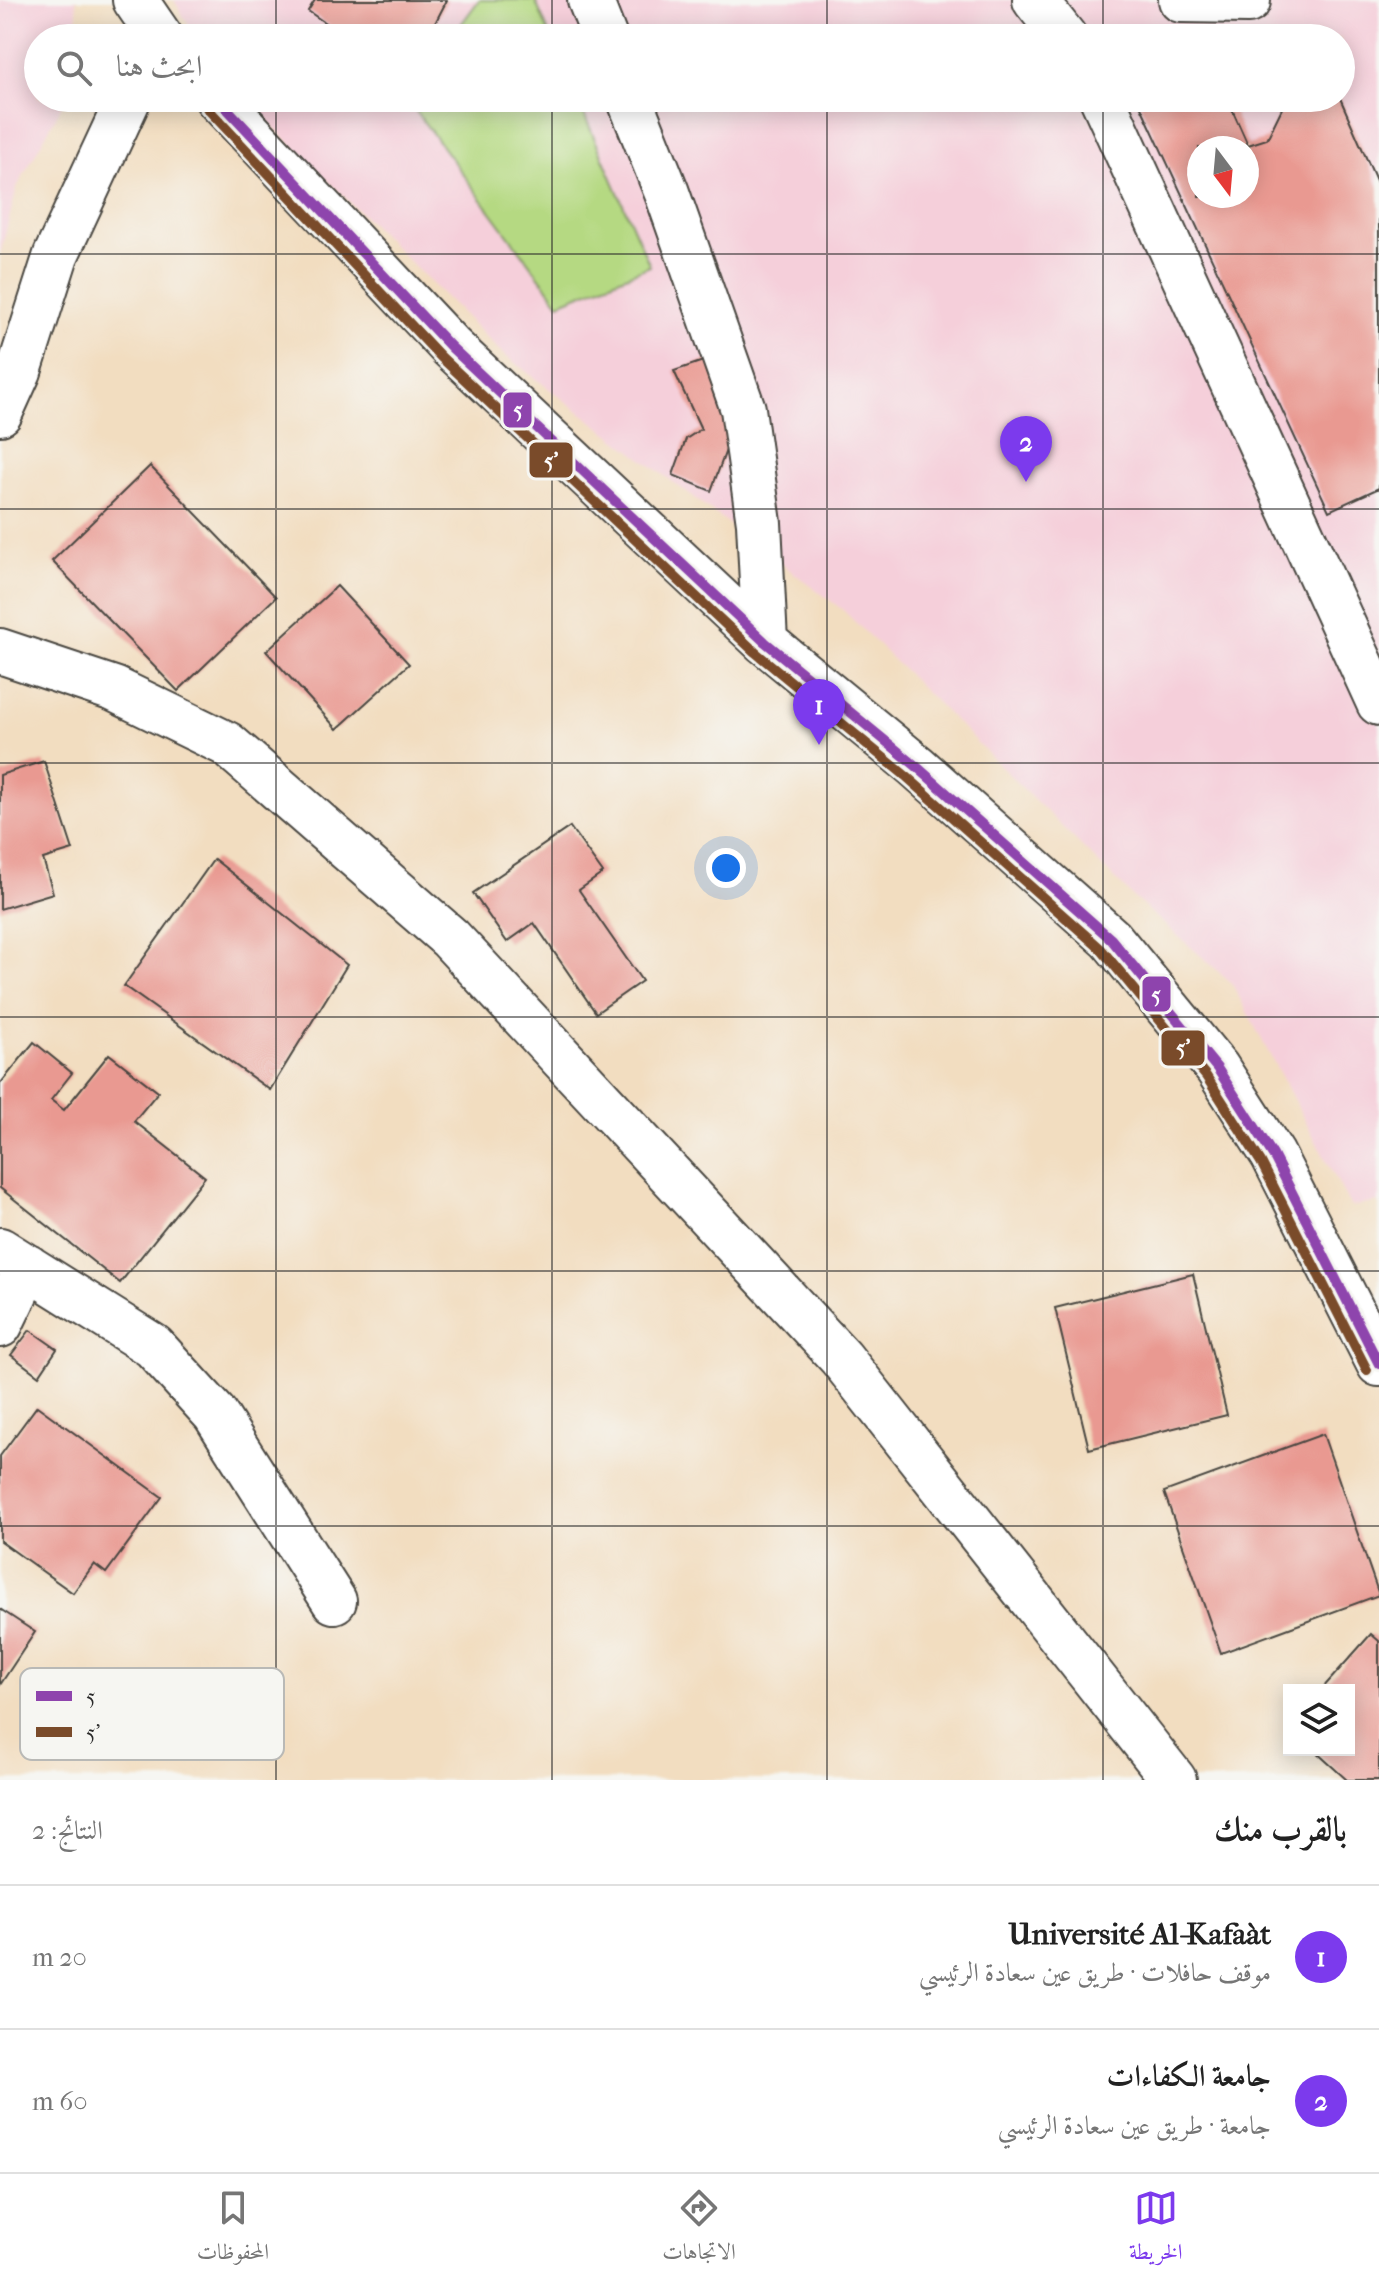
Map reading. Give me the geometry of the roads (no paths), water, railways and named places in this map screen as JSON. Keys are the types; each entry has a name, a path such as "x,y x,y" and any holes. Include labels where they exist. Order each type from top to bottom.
{"street":[{"path":"590,0 599,24"},
{"path":"1035,0 1054,24"},
{"path":"1181,0 1248,1"},
{"path":"0,413 19,371 56,255 122,112"},
{"path":"230,112 451,347 765,642 916,766 1111,939 1217,1068 1273,1155 1379,1364"},
{"path":"635,112 667,193 743,409 759,523 765,642"},
{"path":"1108,112 1379,703"},
{"path":"0,651 114,689 227,744 450,938 841,1358 1174,1780"},
{"path":"0,1325 14,1259 153,1346 215,1414 334,1601"}],"place":[{"name":"جامعة الكفاءات","path":"1026,482"},
{"name":"Université Al-Kafaàt","path":"819,745"}]}
